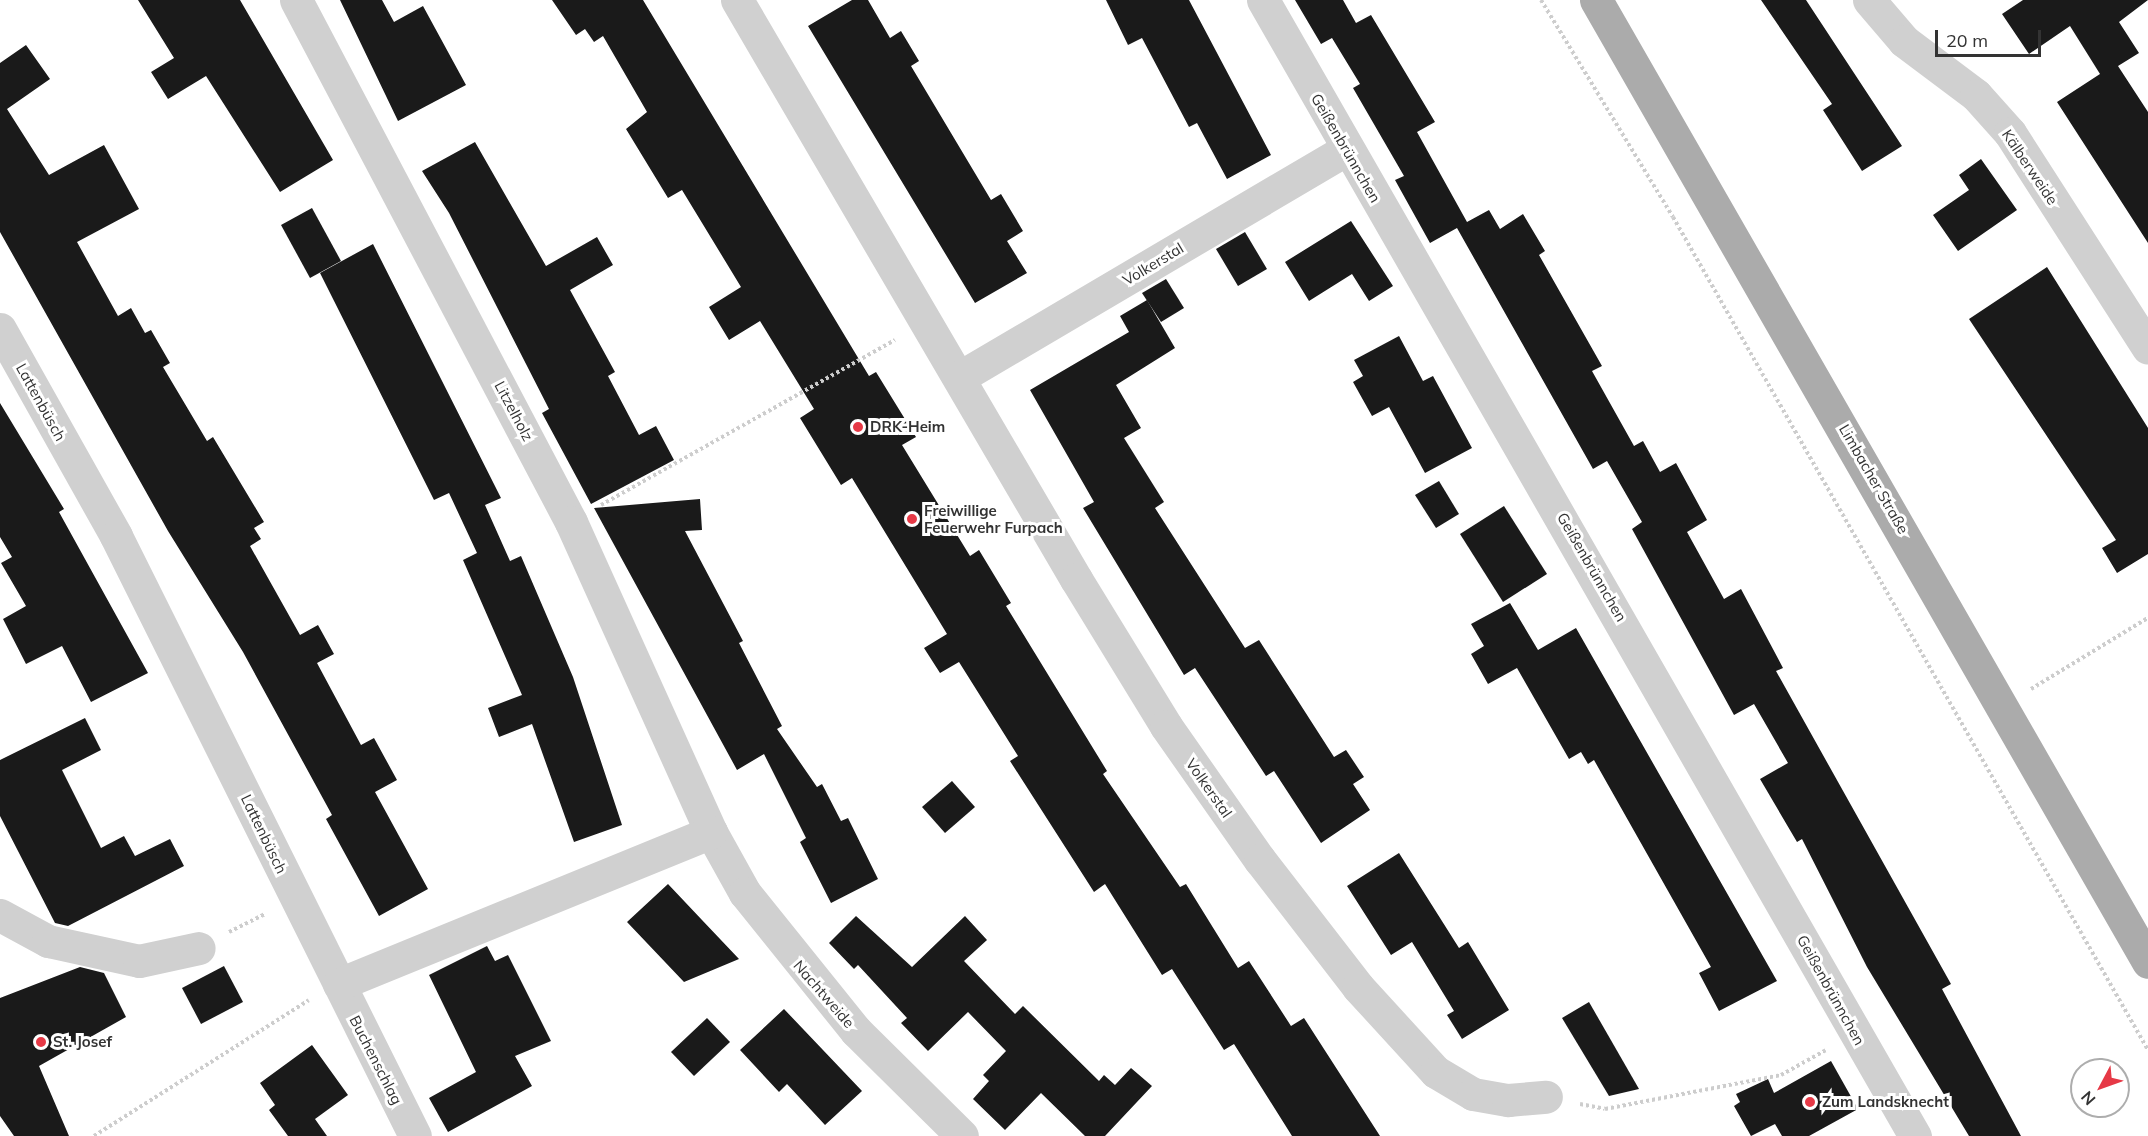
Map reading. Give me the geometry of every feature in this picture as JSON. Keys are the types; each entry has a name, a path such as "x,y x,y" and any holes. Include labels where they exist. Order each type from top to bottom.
{"main road":[{"name":"Limbacher Straße","path":"1596,0 2004,705 2148,962"}],"street":[{"name":"Litzelholz","path":"296,0 572,522 711,832"},
{"name":"Volkerstal","path":"737,0 1166,726 1358,987 1436,1072 1473,1094 1546,1097"},
{"name":"Geißenbrünnchen","path":"1263,0 1346,150 1617,610 1916,1136"},
{"name":"Kälberweide","path":"1884,5 1904,42 1976,95 2010,134 2148,348"},
{"name":"Volkerstal","path":"960,377 1346,150"},
{"name":"Lattenbüsch","path":"0,329 116,536 339,984"},
{"path":"339,984 711,832"},
{"name":"Nachtweide","path":"711,832 745,893 796,962 962,1136"},
{"path":"0,915 48,941 138,961 199,948"},
{"name":"Buchenschlag","path":"339,984 415,1136"}],"path":[{"path":"1541,0 1673,217 2148,1050"},
{"path":"572,522 928,322"},
{"path":"2004,705 2148,618"},
{"path":"199,948 295,898"},
{"path":"94,1136 339,984"},
{"path":"1546,1097 1605,1109 1738,1084 1781,1075 1856,1034"}],"building":[{"path":"138,0 240,0 333,160 280,192 206,76 168,99 151,72 174,58"},
{"path":"340,0 382,0 394,22 423,6 466,85 398,121"},
{"path":"552,0 643,0 869,376 876,372 916,437 902,445 970,556 979,550 1011,603 1006,606 1107,771 1103,774 1180,887 1186,884 1238,968 1249,961 1291,1026 1304,1018 1380,1136 1292,1136 1234,1044 1224,1050 1172,969 1162,975 1105,884 1094,892 1010,761 1018,756 959,662 940,673 924,648 947,634 852,478 841,485 800,418 814,409 760,321 729,340 709,307 741,287 682,190 668,198 626,129 647,112 603,36 594,42 585,29 576,35"},
{"path":"852,0 868,0 890,38 901,31 919,61 911,66 991,200 1001,194 1023,231 1007,241 1027,273 975,303 808,26"},
{"path":"1106,0 1189,0 1271,155 1227,179 1197,123 1189,127 1142,38 1128,45"},
{"path":"1295,0 1343,0 1356,23 1371,15 1435,122 1417,132 1467,222 1489,210 1500,229 1523,214 1545,251 1539,255 1602,366 1592,371 1634,446 1643,441 1660,472 1676,463 1707,520 1687,532 1724,599 1741,589 1783,668 1776,671 1951,984 1942,989 2021,1136 1969,1136 1867,967 1802,839 1797,842 1760,779 1788,763 1754,704 1734,715 1632,529 1642,522 1607,461 1593,469 1457,228 1430,243 1395,180 1404,176 1353,88 1360,84 1332,38 1321,44"},
{"path":"1761,0 1806,0 1902,146 1862,171 1823,110 1832,104"},
{"path":"2023,0 2148,0 2119,22 2139,53 2118,66 2148,112 2148,243 2057,102 2100,74 2070,26 2029,54 2002,14"},
{"path":"26,45 50,79 7,109 49,175 104,145 139,209 77,242 118,316 131,308 145,333 151,330 170,363 163,367 207,441 213,437 264,522 254,528 261,539 250,546 300,635 318,625 334,654 317,663 361,745 374,738 397,780 375,792 428,889 379,916 326,819 332,815 243,652 168,531 0,232 0,63"},
{"path":"475,142 546,266 597,237 613,265 570,290 615,372 608,376 639,435 656,426 674,460 591,504 542,413 549,409 449,213 422,171"},
{"path":"1981,159 2017,210 1958,251 1933,215 1969,190 1959,175"},
{"path":"312,208 341,261 310,278 281,225"},
{"path":"1351,221 1393,286 1369,301 1352,274 1309,301 1285,262"},
{"path":"1245,232 1267,269 1238,286 1216,249"},
{"path":"373,244 501,498 485,505 510,561 521,556 573,677 622,825 574,842 532,724 499,737 488,708 522,695 463,560 477,553 449,493 434,500 320,273"},
{"path":"2047,267 2148,428 2148,554 2117,573 2102,548 2116,540 1969,319"},
{"path":"1166,279 1184,308 1161,322 1142,293"},
{"path":"1147,300 1175,348 1116,385 1141,428 1124,438 1164,502 1155,508 1245,648 1259,640 1334,757 1346,750 1364,777 1353,784 1370,810 1321,843 1274,771 1266,776 1195,668 1184,675 1083,508 1094,502 1030,390 1129,332 1120,316"},
{"path":"1399,336 1423,381 1433,376 1472,448 1425,473 1389,407 1372,416 1353,382 1363,376 1354,360"},
{"path":"0,403 64,509 59,512 148,673 91,702 62,646 26,664 3,619 26,606 1,563 12,557 0,537"},
{"path":"1439,481 1459,514 1436,528 1415,495"},
{"path":"700,499 702,530 685,531 743,641 739,643 782,726 777,729 817,787 822,784 841,821 848,818 878,879 831,903 800,842 806,838 764,754 737,770 594,508"},
{"path":"1504,506 1547,574 1503,602 1460,534"},
{"path":"1510,603 1538,650 1576,628 1777,981 1719,1011 1699,973 1711,967 1594,760 1588,764 1581,752 1569,759 1517,668 1488,684 1471,654 1484,646 1471,624"},
{"path":"85,718 101,750 62,770 101,848 124,836 135,856 170,839 184,866 68,926 55,923 0,816 0,760"},
{"path":"952,781 975,807 945,833 922,807"},
{"path":"1399,853 1459,948 1468,942 1509,1010 1462,1039 1447,1015 1454,1011 1412,942 1391,955 1347,886"},
{"path":"668,884 739,959 684,982 627,922"},
{"path":"856,916 912,967 965,916 987,940 964,961 1015,1014 1023,1006 1099,1081 1104,1075 1115,1085 1131,1068 1152,1086 1105,1136 1085,1136 1041,1093 1005,1130 973,1099 989,1081 983,1075 1006,1051 968,1012 928,1051 901,1023 907,1018 858,965 854,969 829,943"},
{"path":"487,946 495,961 508,955 551,1041 515,1056 532,1086 448,1132 429,1098 476,1072 429,975"},
{"path":"224,966 243,1002 201,1024 182,988"},
{"name":"St. Josef","path":"80,967 104,973 126,1017 39,1066 69,1136 14,1136 0,1116 0,998"},
{"path":"1589,1002 1639,1089 1609,1096 1562,1018"},
{"path":"784,1009 862,1091 825,1125 787,1084 779,1092 740,1050"},
{"path":"707,1018 730,1042 694,1076 671,1052"},
{"path":"312,1045 348,1095 315,1119 327,1136 288,1136 269,1110 275,1105 260,1083"},
{"path":"1831,1061 1858,1109 1809,1136 1782,1136 1775,1124 1751,1136 1734,1106 1740,1102 1736,1094 1768,1079 1774,1093"}],"place":[{"name":"DRK-Heim","path":"858,427"},
{"name":"Freiwillige Feuerwehr Furpach","path":"912,519"},
{"name":"St. Josef","path":"41,1042"},
{"name":"Zum Landsknecht","path":"1810,1102"}]}
